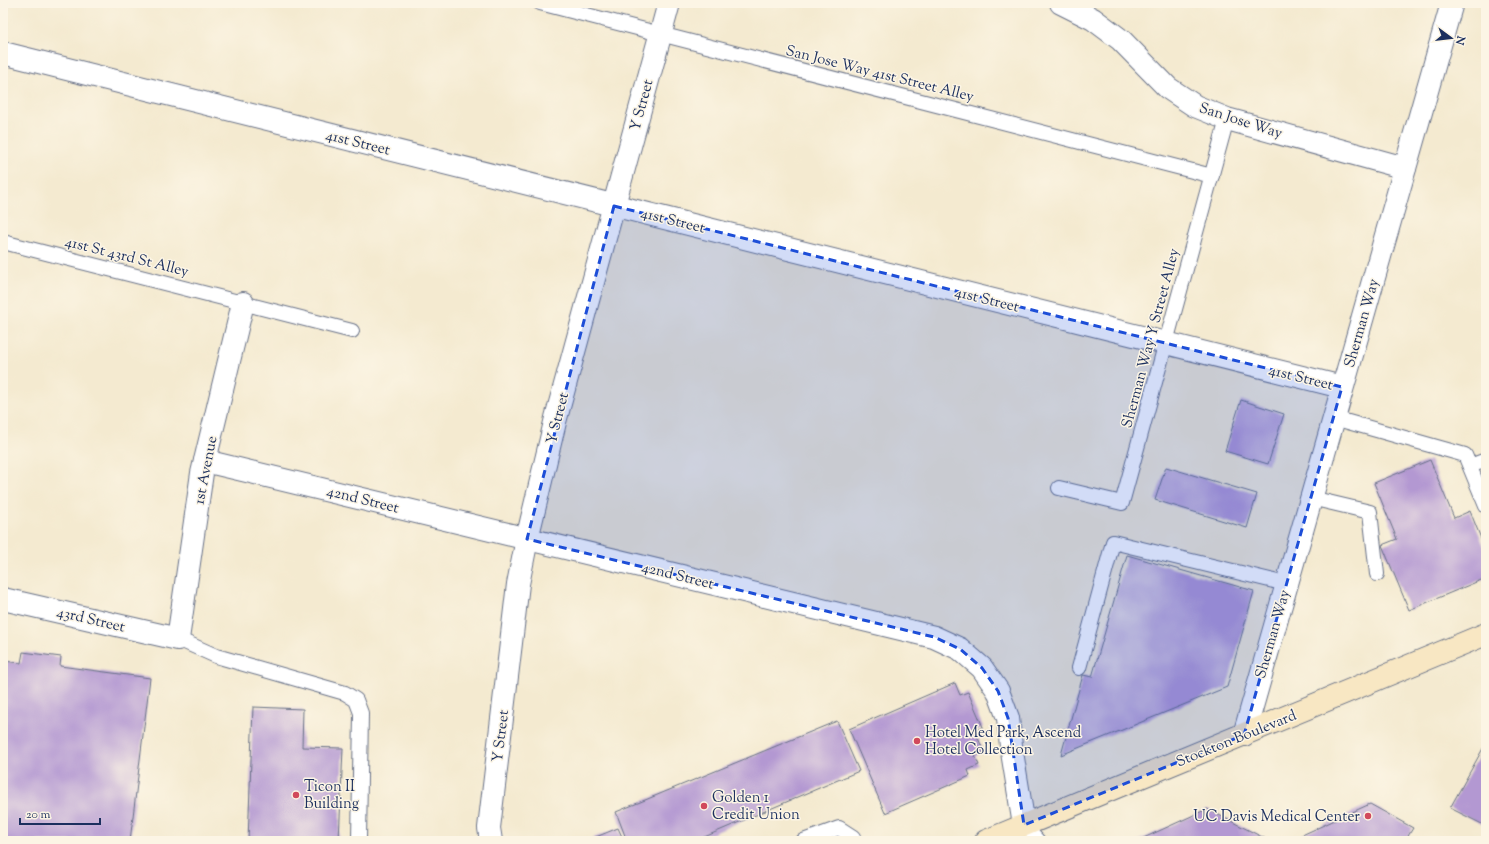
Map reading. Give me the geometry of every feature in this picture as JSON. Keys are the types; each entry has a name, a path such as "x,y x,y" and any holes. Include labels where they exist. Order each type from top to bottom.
{"main road":[{"name":"Stockton Boulevard","path":"986,841 1486,634"}],"street":[{"name":"Y Street","path":"490,841 489,828 517,592 527,539 556,418 669,3"},
{"name":"San Jose Way","path":"1061,3 1093,19 1121,40 1168,88 1195,106 1227,119 1405,168"},
{"name":"Sherman Way","path":"1244,734 1452,3"},
{"name":"41st Street","path":"3,53 1342,387"},
{"name":"1st Avenue","path":"178,639 202,473 243,303"},
{"name":"42nd Street","path":"205,461 934,637 960,649 982,668 998,691 1008,718 1010,746 1024,825"},
{"name":"43rd Street","path":"3,599 178,639"}],"lane":[{"name":"San Jose Way 41st Street Alley","path":"540,3 1212,176"},
{"name":"Sherman Way Y Street Alley","path":"1059,488 1122,503 1227,119"},
{"name":"41st St 43rd St Alley","path":"3,242 352,331"},
{"path":"1334,418 1465,455 1486,506"},
{"path":"1470,466 1486,460"},
{"path":"1311,498 1370,512 1377,574"},
{"path":"1079,668 1113,542 1286,584"},
{"path":"178,639 216,656 345,693 356,700 361,713 359,841"},
{"path":"1024,825 1038,841"},
{"path":"803,841 839,828 853,837 855,841"}],"highlighted area":[{"path":"614,206 1342,387 1244,735 1024,825 1008,718 998,691 982,668 960,649 934,637 527,539"}],"building":[{"path":"1241,400 1284,414 1268,464 1225,451"},
{"path":"1430,460 1454,518 1470,511 1486,551 1486,578 1409,610 1382,545 1397,539 1374,483"},
{"path":"1166,467 1257,494 1247,528 1155,500"},
{"path":"1127,555 1254,591 1227,687 1061,755 1083,675 1092,677"},
{"path":"23,652 61,657 60,666 150,678 130,841 3,841 3,661 21,663"},
{"name":"Hotel Med Park, Ascend Hotel Collection","path":"955,683 960,695 968,692 983,727 975,731 984,752 975,756 979,765 968,770 970,776 885,813 849,729"},
{"name":"Ticon II Building","path":"253,707 303,709 302,747 343,748 339,841 248,841"},
{"path":"837,721 859,771 695,841 627,841 616,812"},
{"path":"1486,743 1486,826 1450,808"},
{"name":"UC Davis Medical Center","path":"1370,804 1413,828 1405,841 1289,841"},
{"name":"UC Davis Medical Center","path":"1207,809 1270,841 1137,841"},
{"path":"618,828 624,841 586,841"}],"place":[{"name":"Hotel Med Park, Ascend Hotel Collection","path":"917,741"},
{"name":"Ticon II Building","path":"296,795"},
{"name":"Golden 1 Credit Union","path":"704,806"},
{"name":"UC Davis Medical Center","path":"1368,816"}]}
